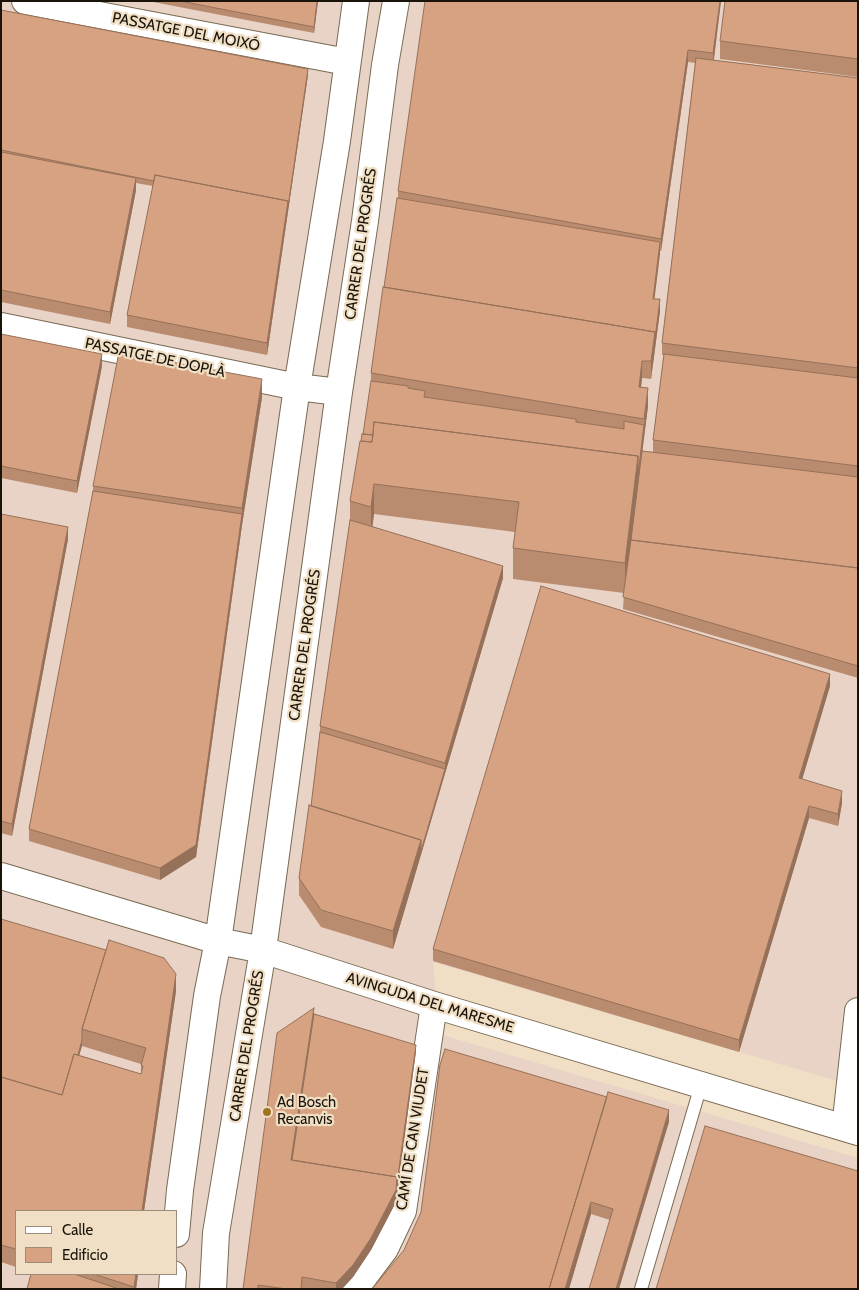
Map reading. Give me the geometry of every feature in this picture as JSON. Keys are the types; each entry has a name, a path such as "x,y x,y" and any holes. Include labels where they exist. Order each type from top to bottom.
{"street":[{"name":"PASSATGE DEL MOIXÓ","path":"25,1 347,62"},
{"path":"178,1212 297,388 337,141 356,1"},
{"name":"CARRER DEL PROGRÉS","path":"212,1289 216,1233 263,950 340,392 366,221 385,65 396,1"},
{"name":"PASSATGE DE DOPLÀ","path":"1,326 297,388 340,392"},
{"name":"AVINGUDA DEL MARESME","path":"1,876 218,941 263,950 434,1005 851,1130"},
{"name":"CAMÍ DE CAN VIUDET","path":"352,1289 361,1281 385,1249 403,1211 434,1005"},
{"path":"851,1130 858,1011"},
{"path":"172,1289 173,1275"}],"lane":[{"path":"641,1289 701,1085"}],"shaded area":[{"path":"1,1 858,1 858,1087 433,962 439,1034 858,1158 858,1289 1,1289"}],"building":[{"path":"180,1 317,1 314,27"},
{"path":"425,1 720,1 713,53 688,50 661,239 398,191"},
{"path":"725,1 858,1 858,59 720,41"},
{"path":"1,10 308,69 288,207 288,201 155,175 154,181 1,150"},
{"path":"696,58 858,78 858,368 662,343"},
{"path":"1,152 136,178 110,312 1,290"},
{"path":"155,175 288,201 267,343 127,315"},
{"path":"397,198 660,242 653,299 660,299 655,338 655,332 384,287"},
{"path":"383,287 655,332 651,361 642,361 639,387 648,388 644,419 371,373"},
{"path":"1,334 102,354 77,481 1,466"},
{"path":"119,352 262,379 242,508 93,486"},
{"path":"664,354 858,378 858,466 653,440"},
{"path":"371,381 408,386 408,388 425,391 424,397 576,419 576,422 624,429 624,421 644,425 638,474 638,456 374,422 373,435 363,434"},
{"path":"374,422 638,456 625,563 513,548 519,502 374,484 371,507 350,501 360,441 372,442"},
{"path":"362,434 373,435 372,442 361,441"},
{"path":"642,451 858,477 858,568 631,540"},
{"path":"93,491 242,514 196,845 160,868 29,829"},
{"path":"1,514 68,527 12,824 1,821"},
{"path":"350,520 503,566 445,763 320,726"},
{"path":"631,540 858,568 858,666 623,597"},
{"path":"541,586 830,674 799,778 842,791 838,814 809,806 739,1040 433,949"},
{"path":"320,732 445,769 421,851 421,840 311,806"},
{"path":"309,805 421,840 393,931 321,910 299,878"},
{"path":"1,919 106,950 82,1029 82,1040 78,1055 74,1054 62,1095 1,1077"},
{"path":"109,940 164,958 176,974 142,1210 15,1210 15,1249 1,1245 1,1077 62,1095 74,1054 141,1074 143,1066 141,1065 146,1048 82,1029"},
{"path":"314,1008 291,1160 397,1177 396,1190 371,1238 353,1265 336,1283 302,1277 301,1289 258,1285 258,1289 243,1289 277,1033"},
{"path":"314,1014 416,1045 397,1183 397,1177 292,1160"},
{"path":"445,1049 607,1097 549,1289 372,1289 404,1250 421,1212 440,1065"},
{"path":"608,1092 669,1110 616,1289 589,1289 613,1209 591,1202 565,1289 549,1289"},
{"path":"705,1126 858,1171 858,1289 656,1289"},
{"path":"31,1275 77,1275 119,1289 27,1289"},
{"path":"97,1275 136,1275 134,1287"}],"place":[{"name":"Ad Bosch Recanvis","path":"267,1112"}]}
